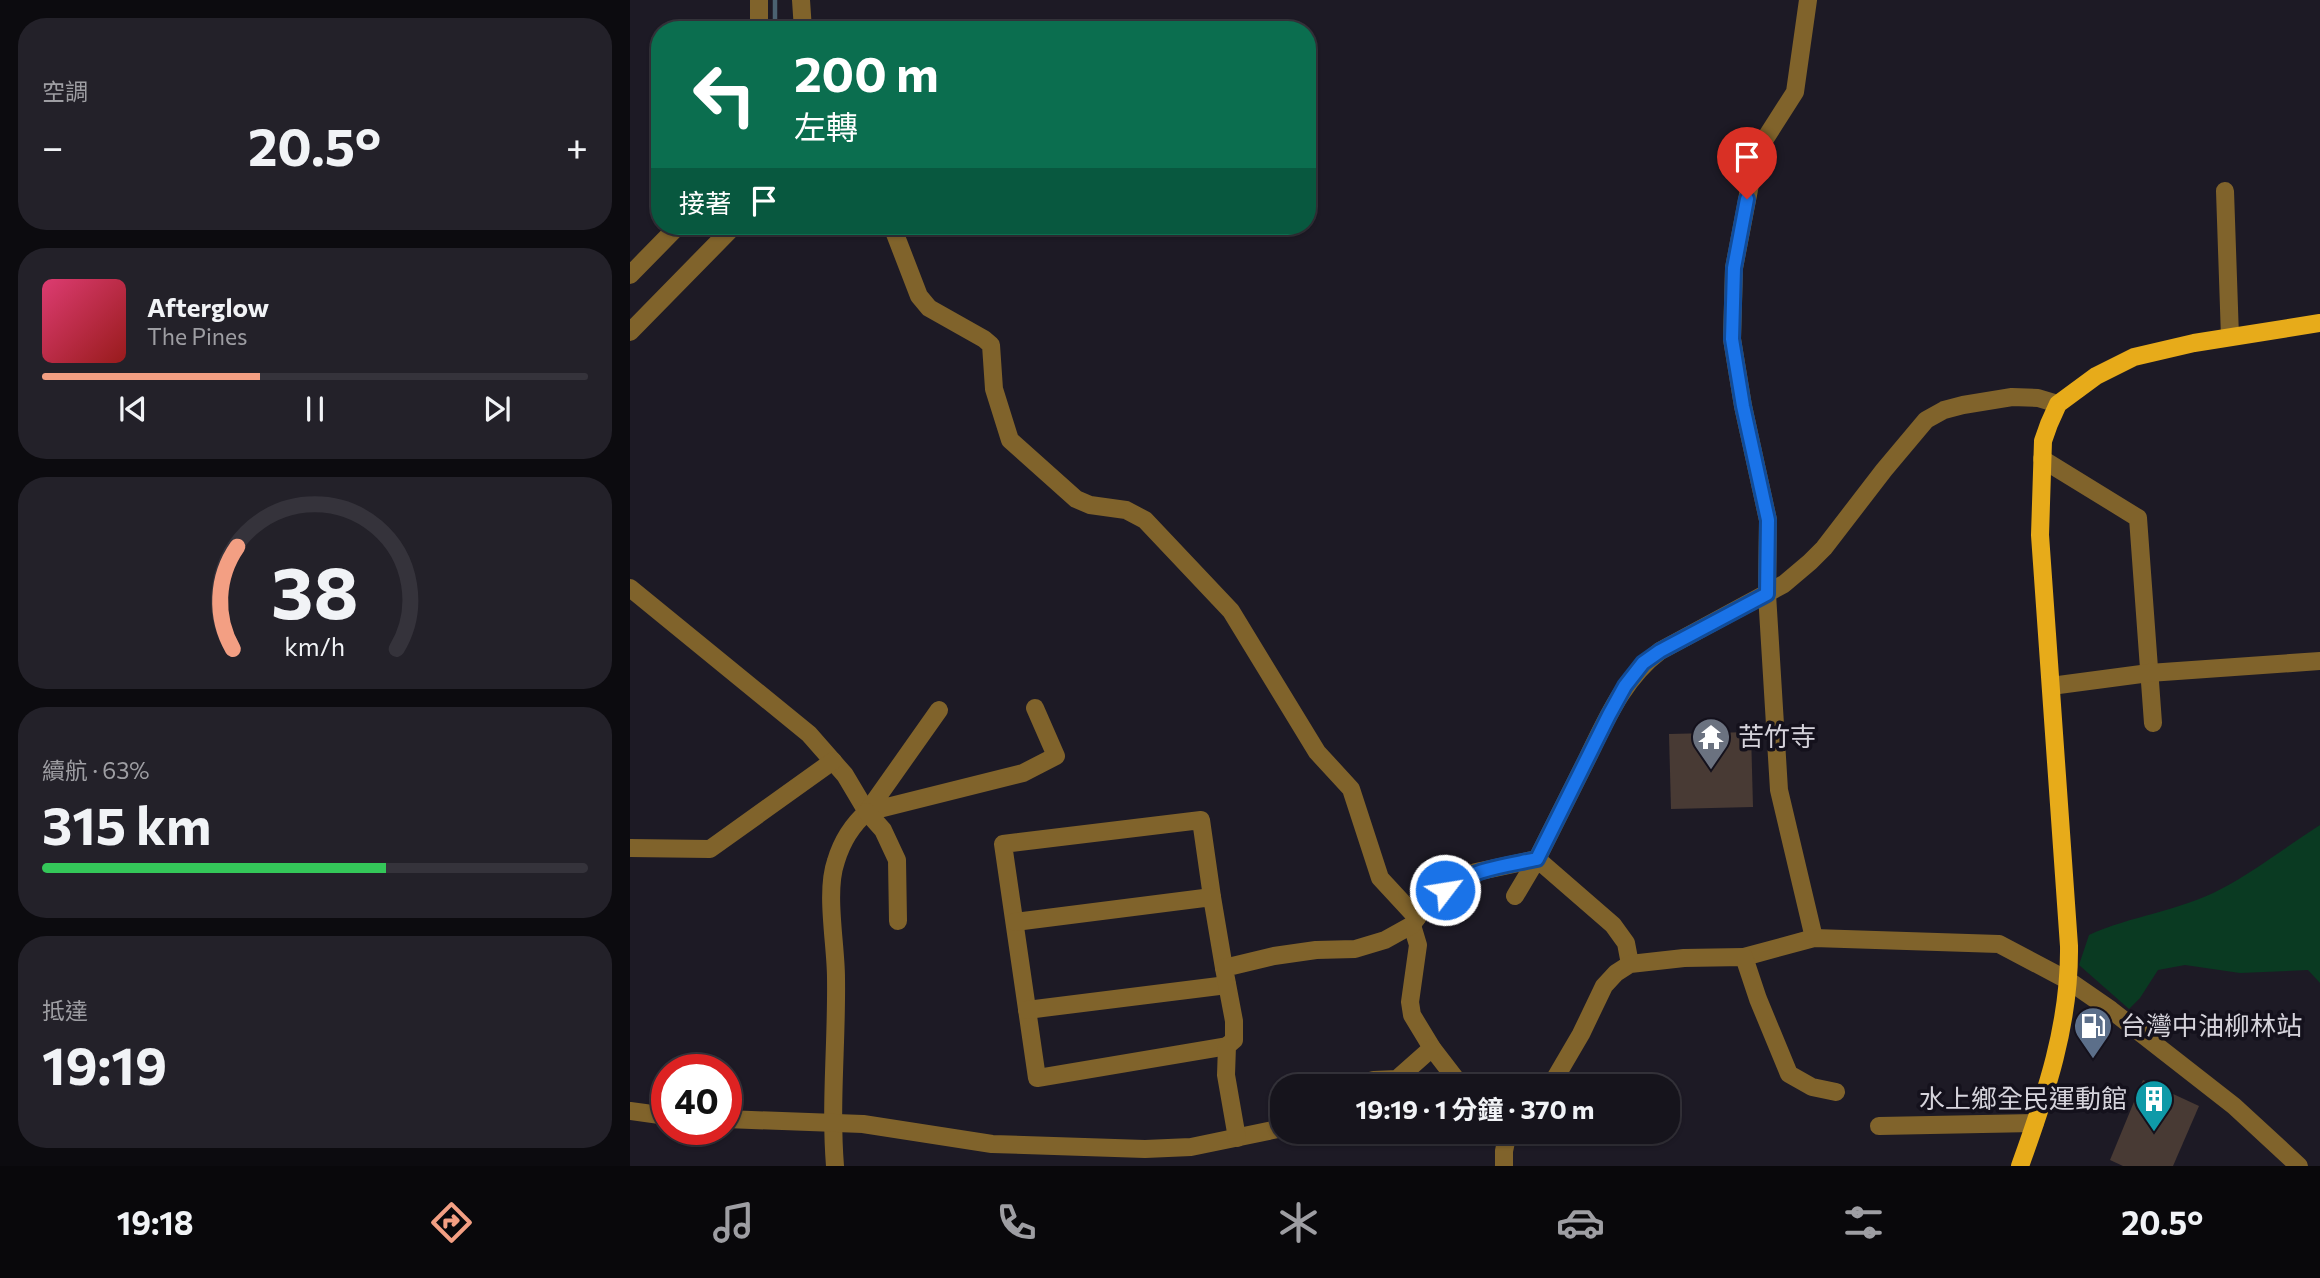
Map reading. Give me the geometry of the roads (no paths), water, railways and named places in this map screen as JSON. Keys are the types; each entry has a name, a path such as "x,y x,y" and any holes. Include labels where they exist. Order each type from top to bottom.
{"main road":[{"path":"2020,1166 2056,1059 2069,981 2069,946 2040,535 2043,441 2058,404 2096,376 2134,357 2230,337 2320,323"}],"street":[{"path":"759,21 760,0"},
{"path":"801,0 802,21"},
{"path":"1808,0 1794,92 1756,153 1734,268 1732,339 1743,406 1768,520 1767,594 1779,790 1814,938"},
{"path":"2225,191 2230,337"},
{"path":"630,275 669,235"},
{"path":"630,332 725,235"},
{"path":"895,235 919,296 929,308 992,345 995,389 1010,440 1076,499 1090,505 1126,510 1145,520 1230,611 1317,752 1351,789 1380,878 1415,922 1418,945 1410,1002 1412,1015 1452,1074"},
{"path":"1515,896 1537,859 1609,715 1625,686 1643,663 1660,651 1784,584 1824,548 1926,420 1944,410 1987,400 2038,398 2058,404"},
{"path":"2042,459 2138,518 2153,723"},
{"path":"630,588 810,734 845,775 867,812 883,830 897,860 898,921"},
{"path":"2051,686 2149,673 2320,661"},
{"path":"867,812 1023,773 1056,756 1035,708"},
{"path":"835,1166 832,1122 836,978 832,900 835,862 852,825 867,812 939,710"},
{"path":"630,848 710,849 833,761"},
{"path":"1201,820 1212,897 1234,1021 1234,1040 1227,1046 1037,1078 1003,844 1201,820"},
{"path":"1027,1010 1225,977 1274,956 1316,950 1355,949 1385,940 1415,922 1423,908 1459,880 1476,872 1537,859"},
{"path":"1537,859 1613,925 1626,943 1630,964"},
{"path":"1014,922 1212,897"},
{"path":"1558,1074 1604,986 1630,964 1684,958 1744,957 1814,938 1999,944 2069,981 2166,1051 2215,1090 2299,1166"},
{"path":"1744,957 1789,1074 1812,1087 1836,1092"},
{"path":"1227,1046 1226,1075 1237,1138"},
{"path":"1403,1074 1432,1048"},
{"path":"630,1111 651,1114"},
{"path":"742,1119 876,1126 992,1144 1045,1147 1191,1147 1270,1131"},
{"path":"1879,1126 2035,1123"},
{"path":"1504,1166 1505,1144"}],"waterway":[{"path":"775,0 775,21"}],"place":[{"name":"苦竹寺","path":"1711,771"},
{"name":"台灣中油柳林站","path":"2093,1060"},
{"name":"水上鄉全民運動館","path":"2154,1133"}]}
